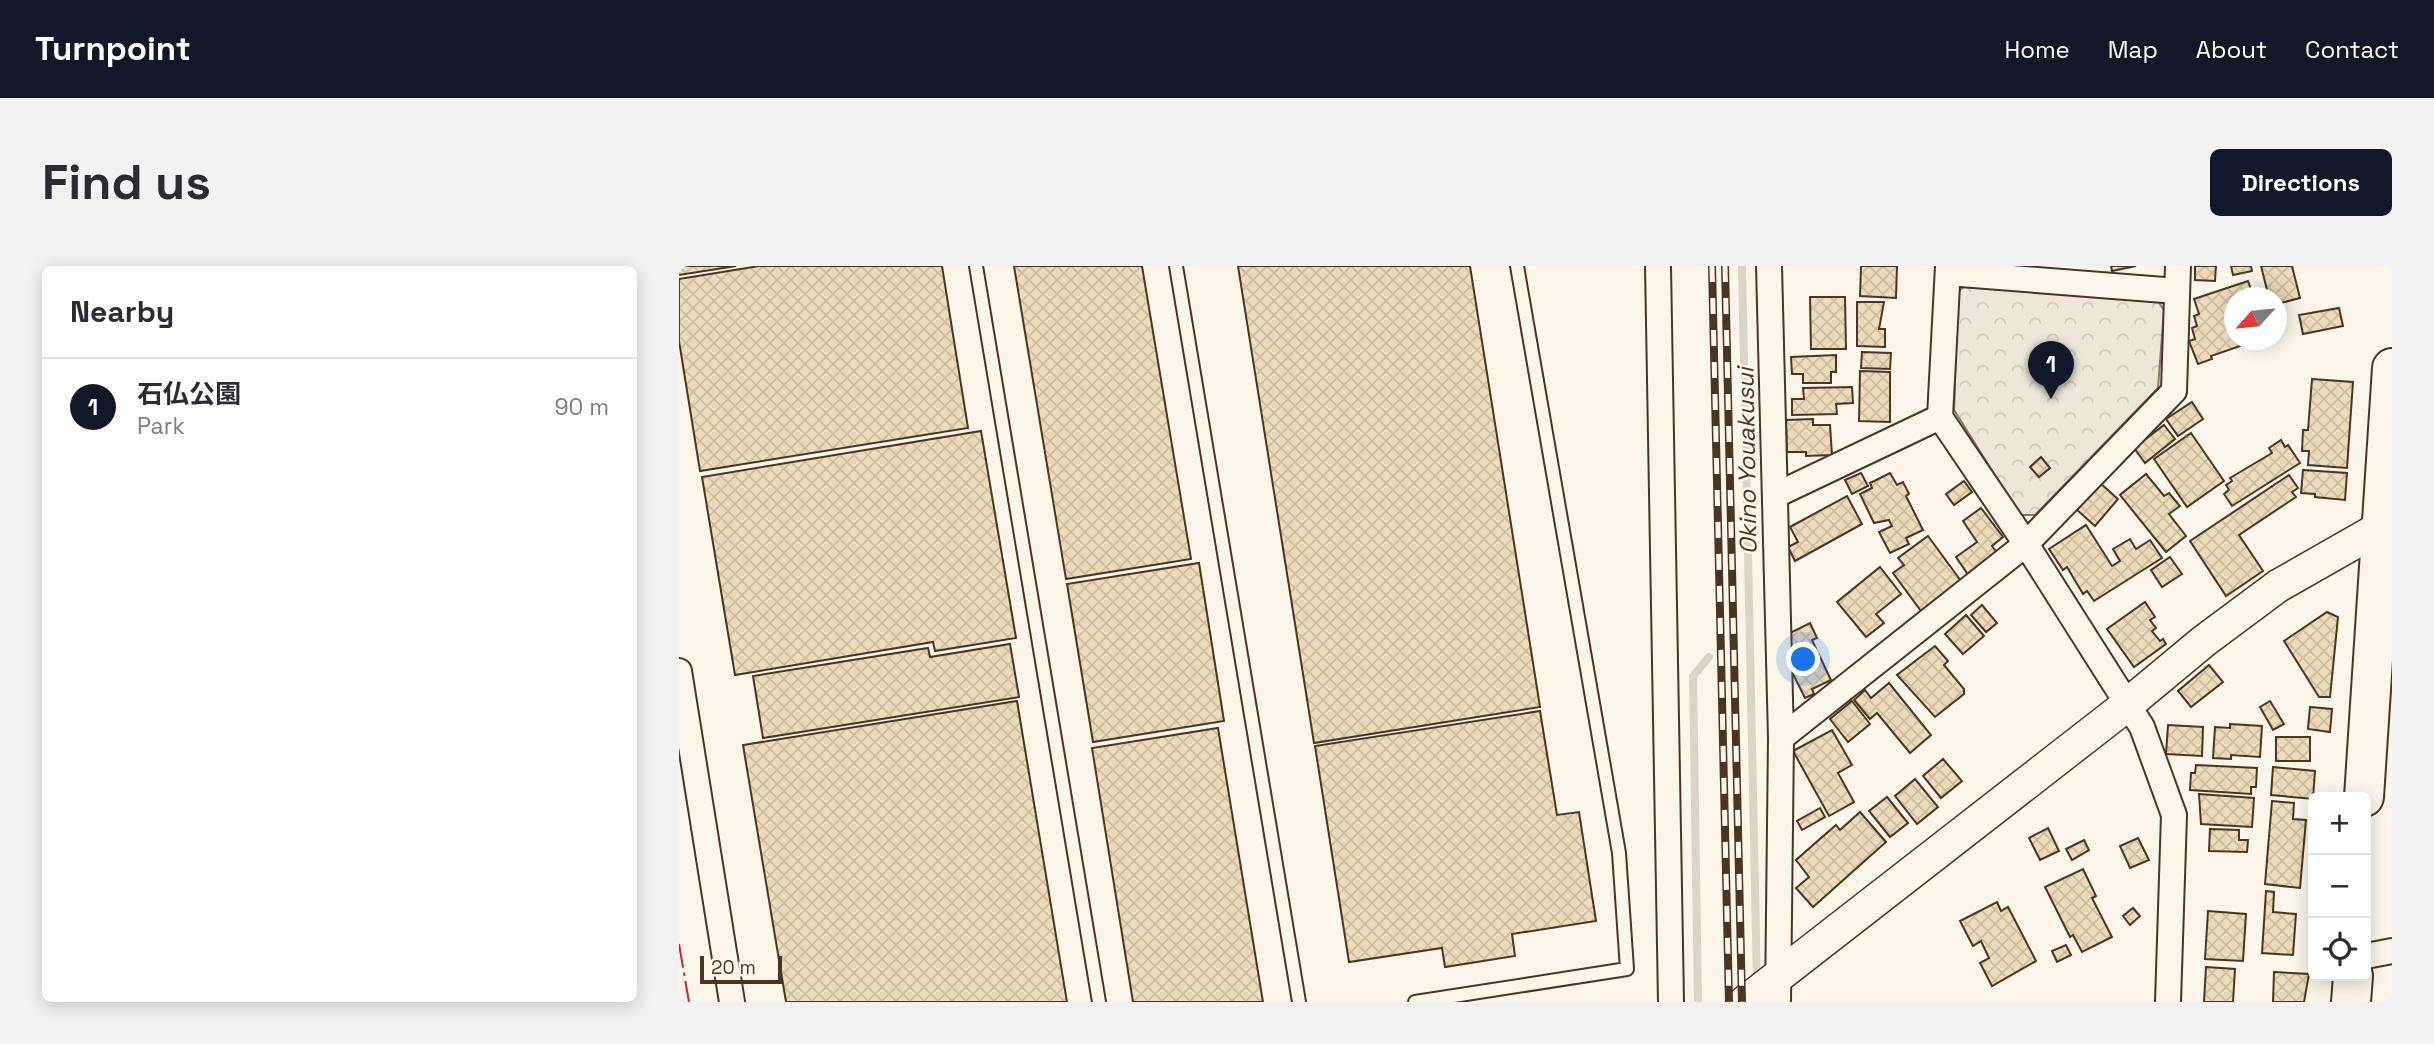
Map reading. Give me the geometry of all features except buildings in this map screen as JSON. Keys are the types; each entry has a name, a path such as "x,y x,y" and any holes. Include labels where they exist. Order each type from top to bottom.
{"main road":[{"path":"2364,792 2386,543 2392,368"},
{"path":"2351,1002 2353,981"}],"street":[{"path":"1658,266 1671,1002"},
{"path":"1769,266 1781,737 1778,990"},
{"path":"1781,737 2026,544 2174,391 2178,266"},
{"path":"2168,1002 2173,815 2142,727 2026,544 1940,417 1948,270 2177,291"},
{"path":"1776,495 1940,417"},
{"path":"1745,1002 1778,990 2204,641 2278,586 2386,543"},
{"path":"679,671 732,1002"},
{"path":"2371,955 2392,951"}],"lane":[{"path":"976,266 1099,1002"},
{"path":"1176,266 1299,1002"},
{"path":"1415,1002 1627,969 1619,853 1517,266"}],"green space":[{"path":"1971,282 2155,297 2164,310 2158,388 2035,515 2020,515 1954,410 1958,291"}],"waterway":[{"name":"Okino Youakusui","path":"1742,266 1757,984"},
{"name":"Okino Youakusui","path":"1698,1002 1693,676 1709,657"}],"railway":[{"path":"1712,266 1729,1002"},
{"path":"1725,266 1742,1002"}],"power":[{"path":"679,944 689,1002"}],"place":[{"name":"石仏公園","path":"2051,399"}]}
